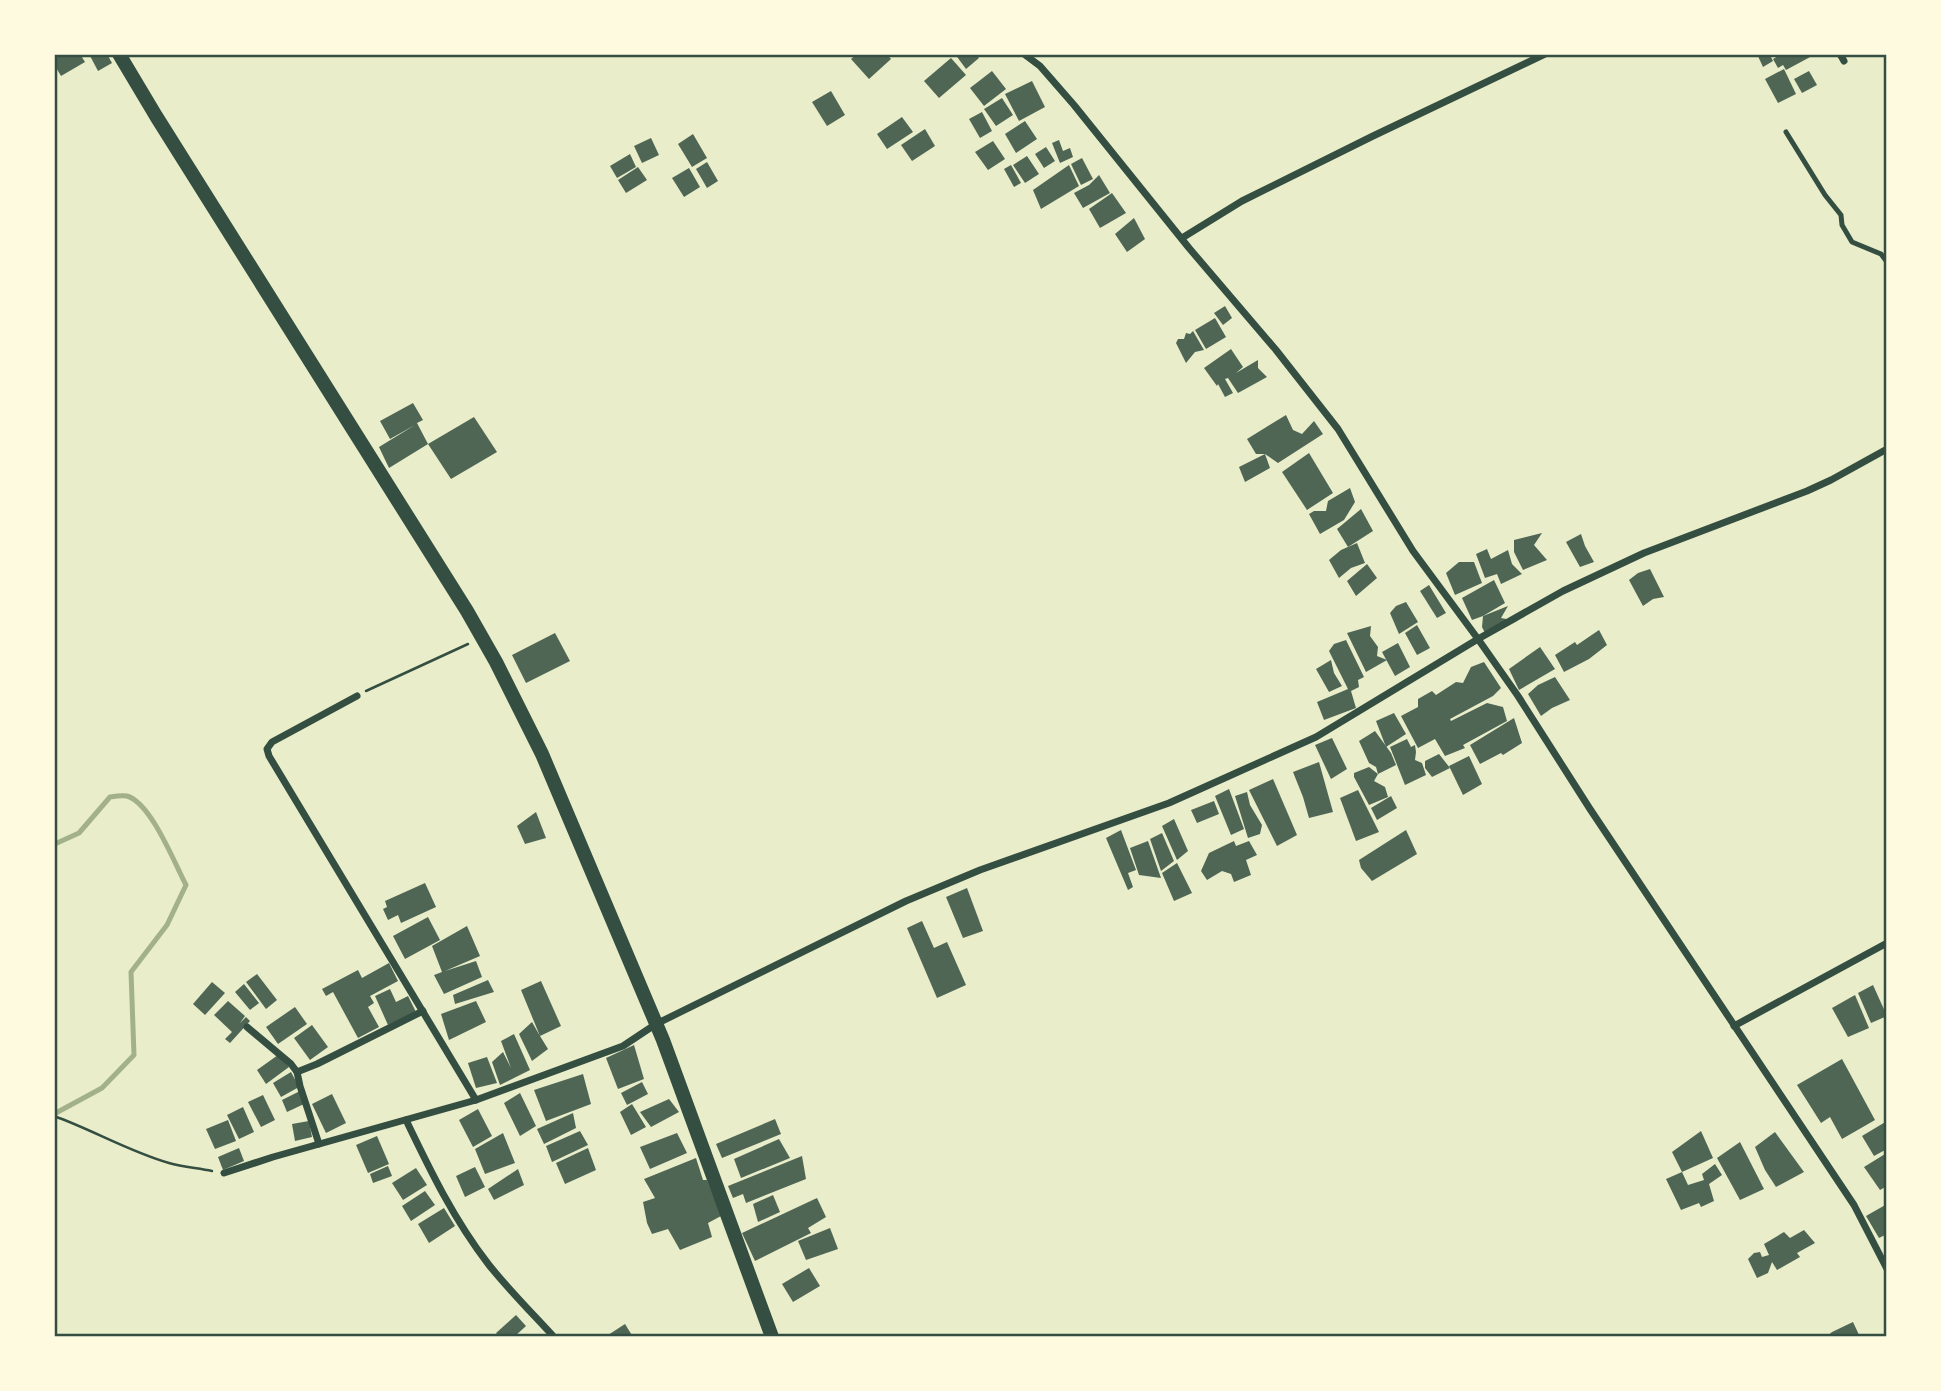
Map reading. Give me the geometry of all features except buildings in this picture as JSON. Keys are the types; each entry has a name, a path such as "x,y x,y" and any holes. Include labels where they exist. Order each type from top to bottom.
{"main road":[{"path":"119,54 483,637 542,754 656,1024 772,1337"}],"street":[{"path":"1024,54 1040,66 1276,350 1338,429 1413,551 1478,639 1854,1205 1887,1269"},
{"path":"1182,238 1242,201 1545,54"},
{"path":"224,1173 476,1100 623,1045 656,1024 916,896 1169,803 1316,737 1563,591 1644,553 1807,491 1887,449"},
{"path":"357,696 272,742 267,750 476,1100"},
{"path":"1734,1026 1887,943"},
{"path":"297,1072 423,1011"},
{"path":"247,1027 297,1072 319,1144"},
{"path":"407,1120 432,1174 489,1265 554,1337"}],"lane":[{"path":"1786,132 1825,195 1841,215 1842,225 1852,242 1881,254 1887,262"}],"path":[{"path":"357,696 483,637"},
{"path":"54,1116 170,1164 224,1173"}],"waterway":[{"path":"54,841 57,843 79,833 110,797 127,796 136,801 153,821 186,885 167,925 131,972 134,1055 102,1088 54,1114"}]}
